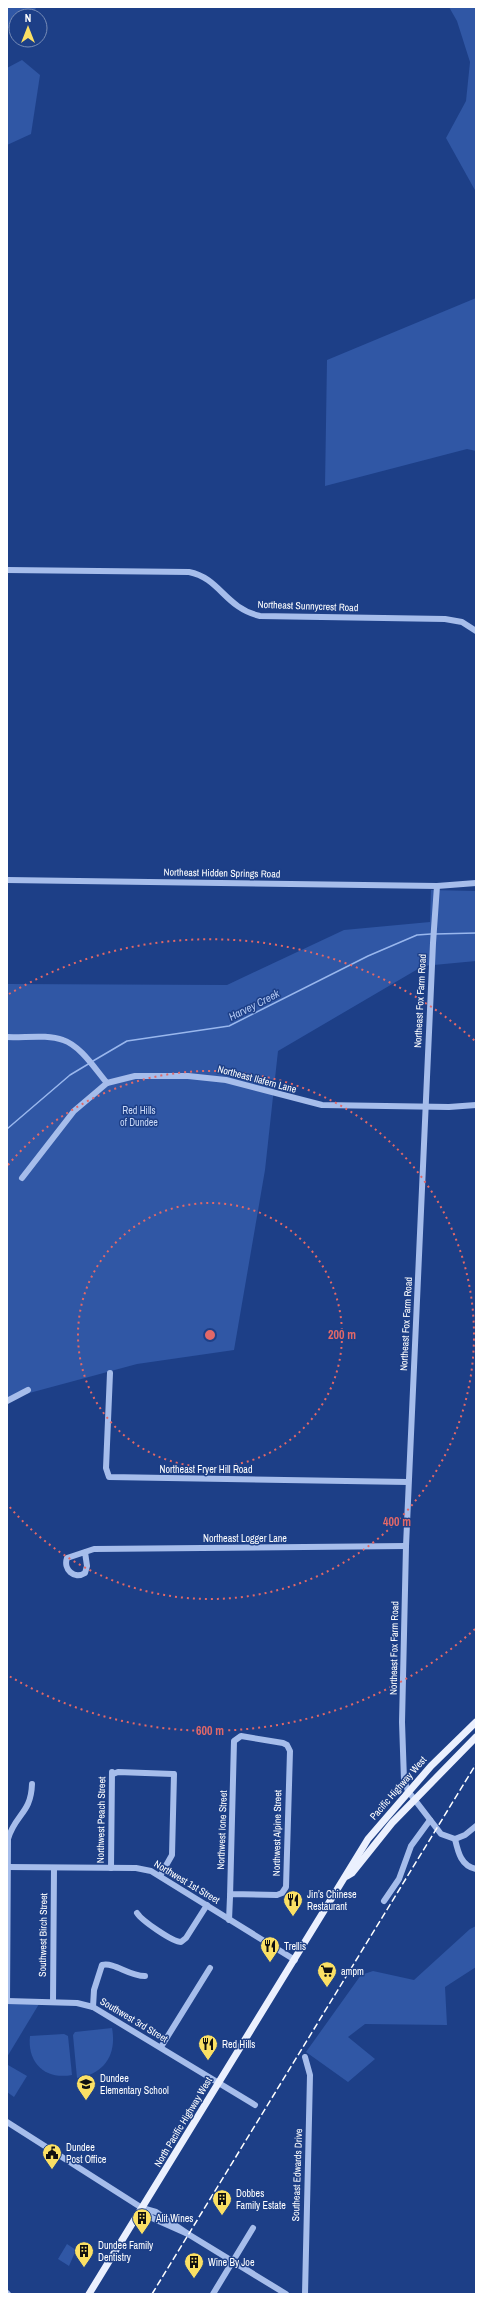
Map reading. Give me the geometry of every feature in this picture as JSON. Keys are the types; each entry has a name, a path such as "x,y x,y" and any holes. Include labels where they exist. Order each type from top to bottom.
{"main road":[{"name":"Pacific Highway West","path":"294,1960 347,1876 348,1870 368,1839 408,1791 476,1722"},
{"name":"Pacific Highway West","path":"347,1876 352,1873 392,1824 414,1800 476,1737"},
{"name":"North Pacific Highway West","path":"89,2294 294,1960"}],"street":[{"name":"Northeast Sunnycrest Road","path":"7,570 188,572 211,582 235,606 260,616 445,619 462,622 476,631"},
{"name":"Northeast Hidden Springs Road","path":"7,880 437,886"},
{"path":"437,886 476,883"},
{"name":"Northeast Fox Farm Road","path":"437,886 425,1105 408,1482 402,1722 404,1780 408,1791 441,1834 455,1839"},
{"path":"7,1037 54,1038 69,1043 82,1054 107,1083 70,1116 22,1178"},
{"name":"Northeast Ilafern Lane","path":"107,1083 135,1076 200,1077 226,1080 315,1104 425,1105 449,1107 476,1105"},
{"name":"Northeast Fryer Hill Road","path":"110,1373 106,1468 109,1477 408,1482"},
{"path":"7,1401 28,1390"},
{"name":"Northeast Logger Lane","path":"85,1552 108,1549 331,1548 406,1546"},
{"name":"Northwest Ione Street","path":"229,1920 234,1741 241,1736 248,1736 287,1745"},
{"name":"Northwest Alpine Street","path":"230,1894 277,1895 282,1893 286,1887 290,1751 287,1745"},
{"name":"Northwest Peach Street","path":"111,1868 113,1773 174,1774 172,1855 160,1876"},
{"path":"7,2001 8,1839 10,1831 30,1802 32,1784"},
{"path":"384,1901 399,1879 411,1846 430,1820"},
{"path":"476,1826 465,1835 455,1839 464,1863 469,1867 476,1868"},
{"name":"Northwest 1st Street","path":"7,1868 144,1869 160,1876 294,1960"},
{"name":"Southwest Birch Street","path":"52,2002 54,1868"},
{"path":"137,1913 142,1920 175,1940 181,1942 186,1938 207,1905"},
{"path":"93,2007 94,1990 102,1965 112,1965 130,1975 145,1976"},
{"path":"161,2047 210,1968"},
{"name":"Southwest 3rd Street","path":"7,2001 77,2003 93,2007 255,2105"},
{"name":"Southeast Edwards Drive","path":"305,2294 310,2075 306,2058"},
{"path":"7,2122 142,2208 152,2218 188,2234 233,2262 276,2292 286,2294"},
{"path":"213,2294 253,2228"}],"green space":[{"path":"7,7 36,7 8,8 7,28"},
{"path":"449,7 476,7 476,192 446,138 466,101 470,62 457,21"},
{"path":"22,60 40,75 31,134 7,145 7,68"},
{"path":"476,298 476,451 467,449 325,486 327,360"},
{"name":"Red Hills of Dundee","path":"431,890 476,891 476,961 423,966 278,1051 265,1170 234,1350 137,1364 7,1399 7,984 227,985 344,930 430,922"},
{"path":"476,1926 476,1967 445,1987 447,2025 365,2024 348,2037 375,2059 348,2082 306,2052 361,1975 373,1971 414,1980 470,1929"},
{"path":"7,2004 39,2004 7,2057"},
{"path":"112,2028 112,2047 106,2062 95,2072 77,2078 73,2035 75,2032"},
{"path":"64,2034 68,2036 72,2075 54,2075 40,2068 35,2062 30,2046 30,2036"},
{"path":"8,2065 27,2076 14,2097 7,2092"},
{"path":"67,2244 76,2250 69,2266 58,2259"}],"waterway":[{"name":"Harvey Creek","path":"435,934 476,933"},
{"name":"Harvey Creek","path":"93,1061 127,1041 229,1026 368,956 417,935 431,934"},
{"name":"Harvey Creek","path":"7,1129 70,1075 90,1063"}],"railway":[{"path":"152,2294 476,1764"}],"place":[{"name":"Jin’s Chinese Restaurant","path":"293,1917"},
{"name":"Trellis","path":"270,1963"},
{"name":"ampm","path":"327,1988"},
{"name":"Red Hills","path":"208,2061"},
{"name":"Dundee Elementary School","path":"86,2101"},
{"name":"Dundee Post Office","path":"52,2170"},
{"name":"Dobbes Family Estate","path":"222,2216"},
{"name":"Alit Wines","path":"142,2235"},
{"name":"Dundee Family Dentistry","path":"84,2268"},
{"name":"Wine By Joe","path":"194,2279"}]}
